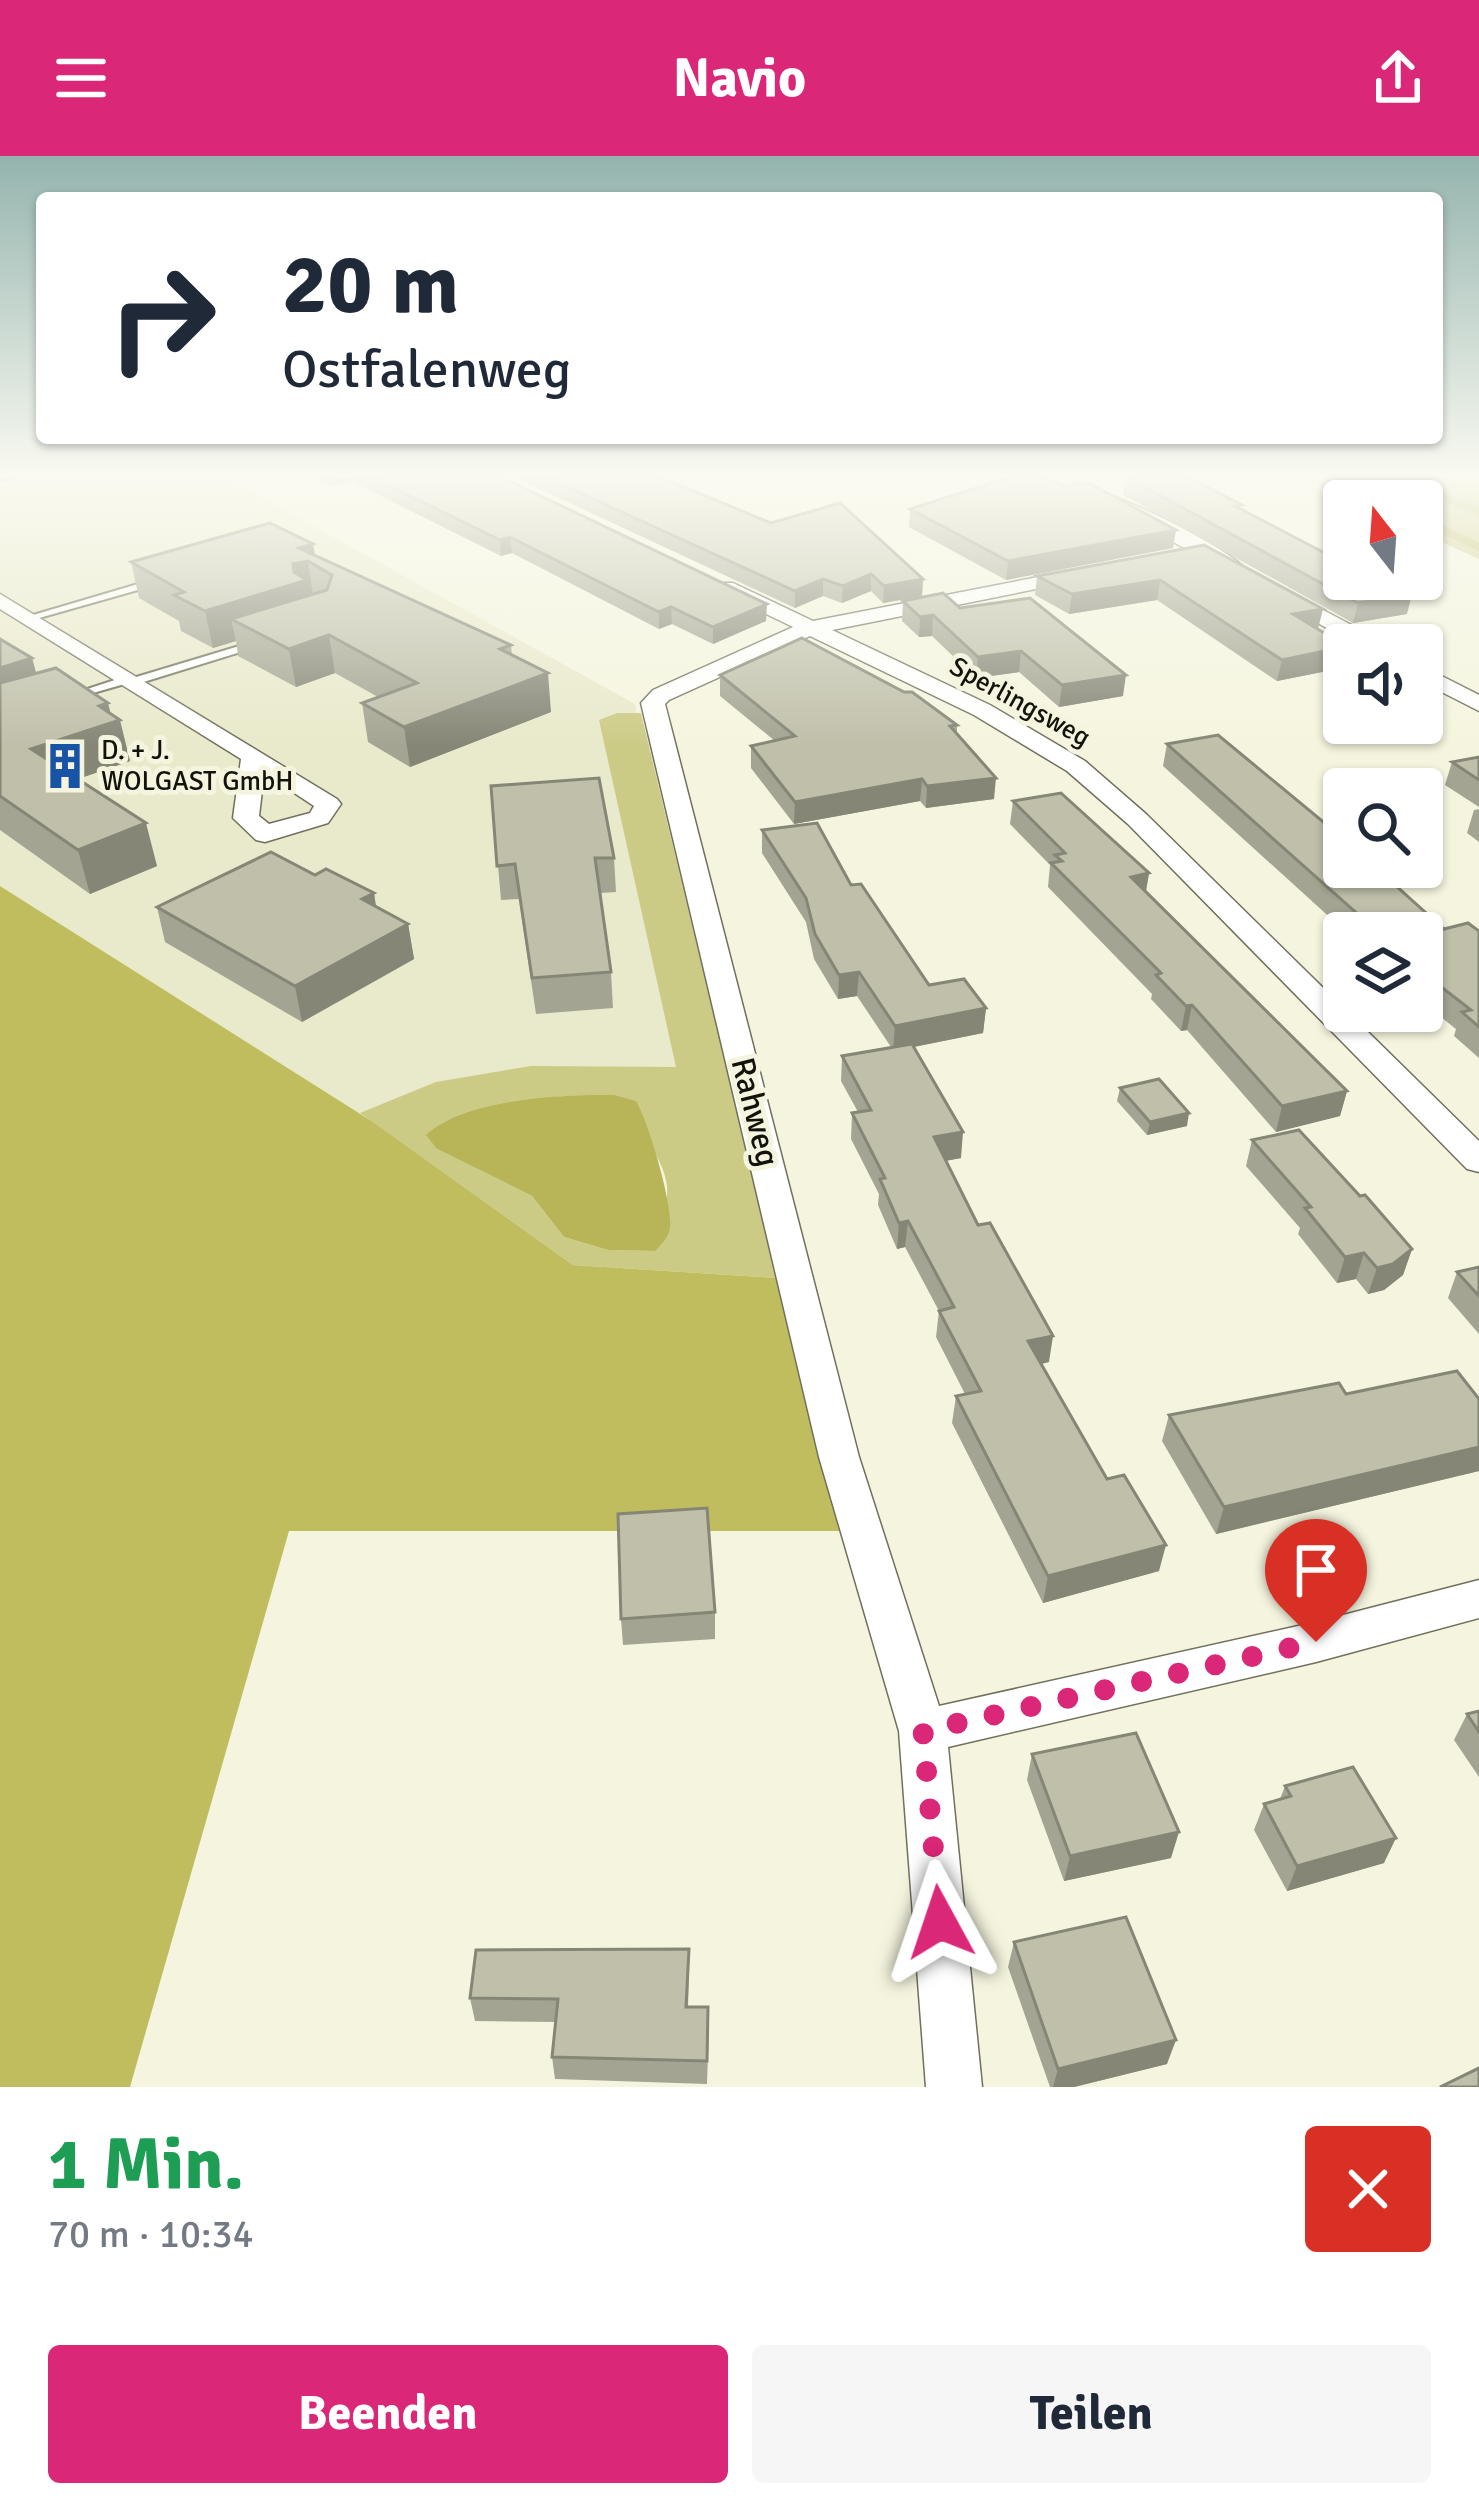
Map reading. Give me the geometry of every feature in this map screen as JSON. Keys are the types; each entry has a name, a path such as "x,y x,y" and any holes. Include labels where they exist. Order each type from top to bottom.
{"street":[{"path":"1231,567 1334,624"},
{"name":"Rahweg","path":"954,2087 923,1731 839,1457 652,703 809,628 1112,569"},
{"name":"Sperlingsweg","path":"702,575 982,710 1076,766 1137,819 1479,1161"},
{"path":"0,600 328,804 319,818 265,834"},
{"path":"1443,684 1479,704"},
{"path":"254,756 246,818 293,852"},
{"path":"923,1731 1316,1642 1479,1599"}],"lane":[{"path":"28,618 178,575"},
{"path":"56,700 268,640"}],"shaded area":[{"path":"0,567 388,567 635,704 692,1075 373,1122 0,886"},
{"path":"617,713 641,713 777,1278 573,1265 360,1113 436,1082 531,1066 676,1067 599,720","holes":["614,1095 654,1151 665,1175 669,1214 654,1251 608,1250 564,1237 532,1196 437,1149 488,1108 562,1096"]},
{"path":"0,886 373,1122 573,1265 777,1278 859,1531 289,1531 130,2087 0,2087"},
{"path":"614,1095 636,1101 659,1164 670,1228 655,1251 608,1250 564,1237 532,1196 437,1149 426,1135 443,1123 489,1106"}],"building":[{"path":"140,567 293,567 307,580 205,611 174,595 184,592"},
{"path":"318,567 341,567 511,645 500,649 548,673 404,727 362,703 417,683 329,635 289,649 231,619 327,590 332,575"},
{"path":"570,567 690,567 767,604 713,627 671,607 659,612"},
{"path":"743,567 910,567 923,579 884,586 871,574 843,586 823,579 795,591"},
{"path":"1085,567 1245,567 1323,609 1293,614 1323,632 1323,651 1282,660 1160,580 1072,594 1037,576"},
{"path":"1292,567 1323,567 1323,584"},
{"path":"943,593 960,608 1030,598 1126,675 1062,685 1021,651 978,657 933,615 920,617 903,601"},
{"path":"802,638 912,692 957,725 950,726 996,778 927,786 922,779 795,802 751,746 795,736 720,675"},
{"path":"0,639 32,658 0,668"},
{"path":"56,668 108,703 99,706 120,720 31,749 146,823 78,850 0,796 0,683"},
{"path":"1218,735 1323,822 1323,883 1167,744"},
{"path":"1479,757 1479,780 1452,762"},
{"path":"599,778 614,858 595,858 611,972 532,978 515,864 497,866 491,786"},
{"path":"1061,793 1149,873 1131,877 1347,1091 1282,1106 1192,1005 1186,1006 1156,975 1161,973 1051,863 1062,861 1055,855 1065,853 1013,801"},
{"path":"817,823 851,885 861,884 929,985 964,979 986,1008 895,1026 859,972 839,975 815,934 806,898 762,830"},
{"path":"271,852 315,875 326,869 374,893 362,899 408,924 295,986 157,907"},
{"path":"1328,888 1398,888 1425,912 1355,912"},
{"path":"1468,923 1479,931 1479,1027 1462,1012 1471,1010 1443,988 1443,928"},
{"path":"912,1044 963,1132 934,1137 978,1225 990,1223 1053,1336 1028,1341 1107,1479 1124,1475 1166,1545 1048,1576 956,1396 981,1391 939,1311 954,1307 908,1221 899,1223 880,1179 885,1178 852,1113 871,1110 842,1056"},
{"path":"1159,1079 1189,1113 1150,1122 1120,1088"},
{"path":"1299,1130 1412,1249 1393,1264 1377,1268 1364,1253 1345,1257 1305,1208 1311,1207 1252,1140"},
{"path":"1479,1267 1479,1296 1457,1272"},
{"path":"1457,1371 1479,1399 1479,1447 1224,1507 1169,1415 1339,1383 1346,1394"},
{"path":"707,1508 715,1612 621,1619 618,1514"},
{"path":"1479,1711 1479,1732 1467,1714"},
{"path":"1136,1733 1179,1832 1070,1856 1032,1754"},
{"path":"1353,1767 1396,1838 1297,1866 1264,1804 1291,1796 1285,1786"},
{"path":"1126,1917 1176,2040 1058,2069 1014,1942"},
{"path":"689,1949 686,2007 708,2007 707,2061 552,2057 558,1999 470,1998 476,1950"},
{"path":"1479,2068 1479,2087 1440,2087"}],"place":[{"name":"D. + J. WOLGAST GmbH","path":"65,766"}],"route":[{"path":"940,1922 923,1731 1316,1642"}]}
